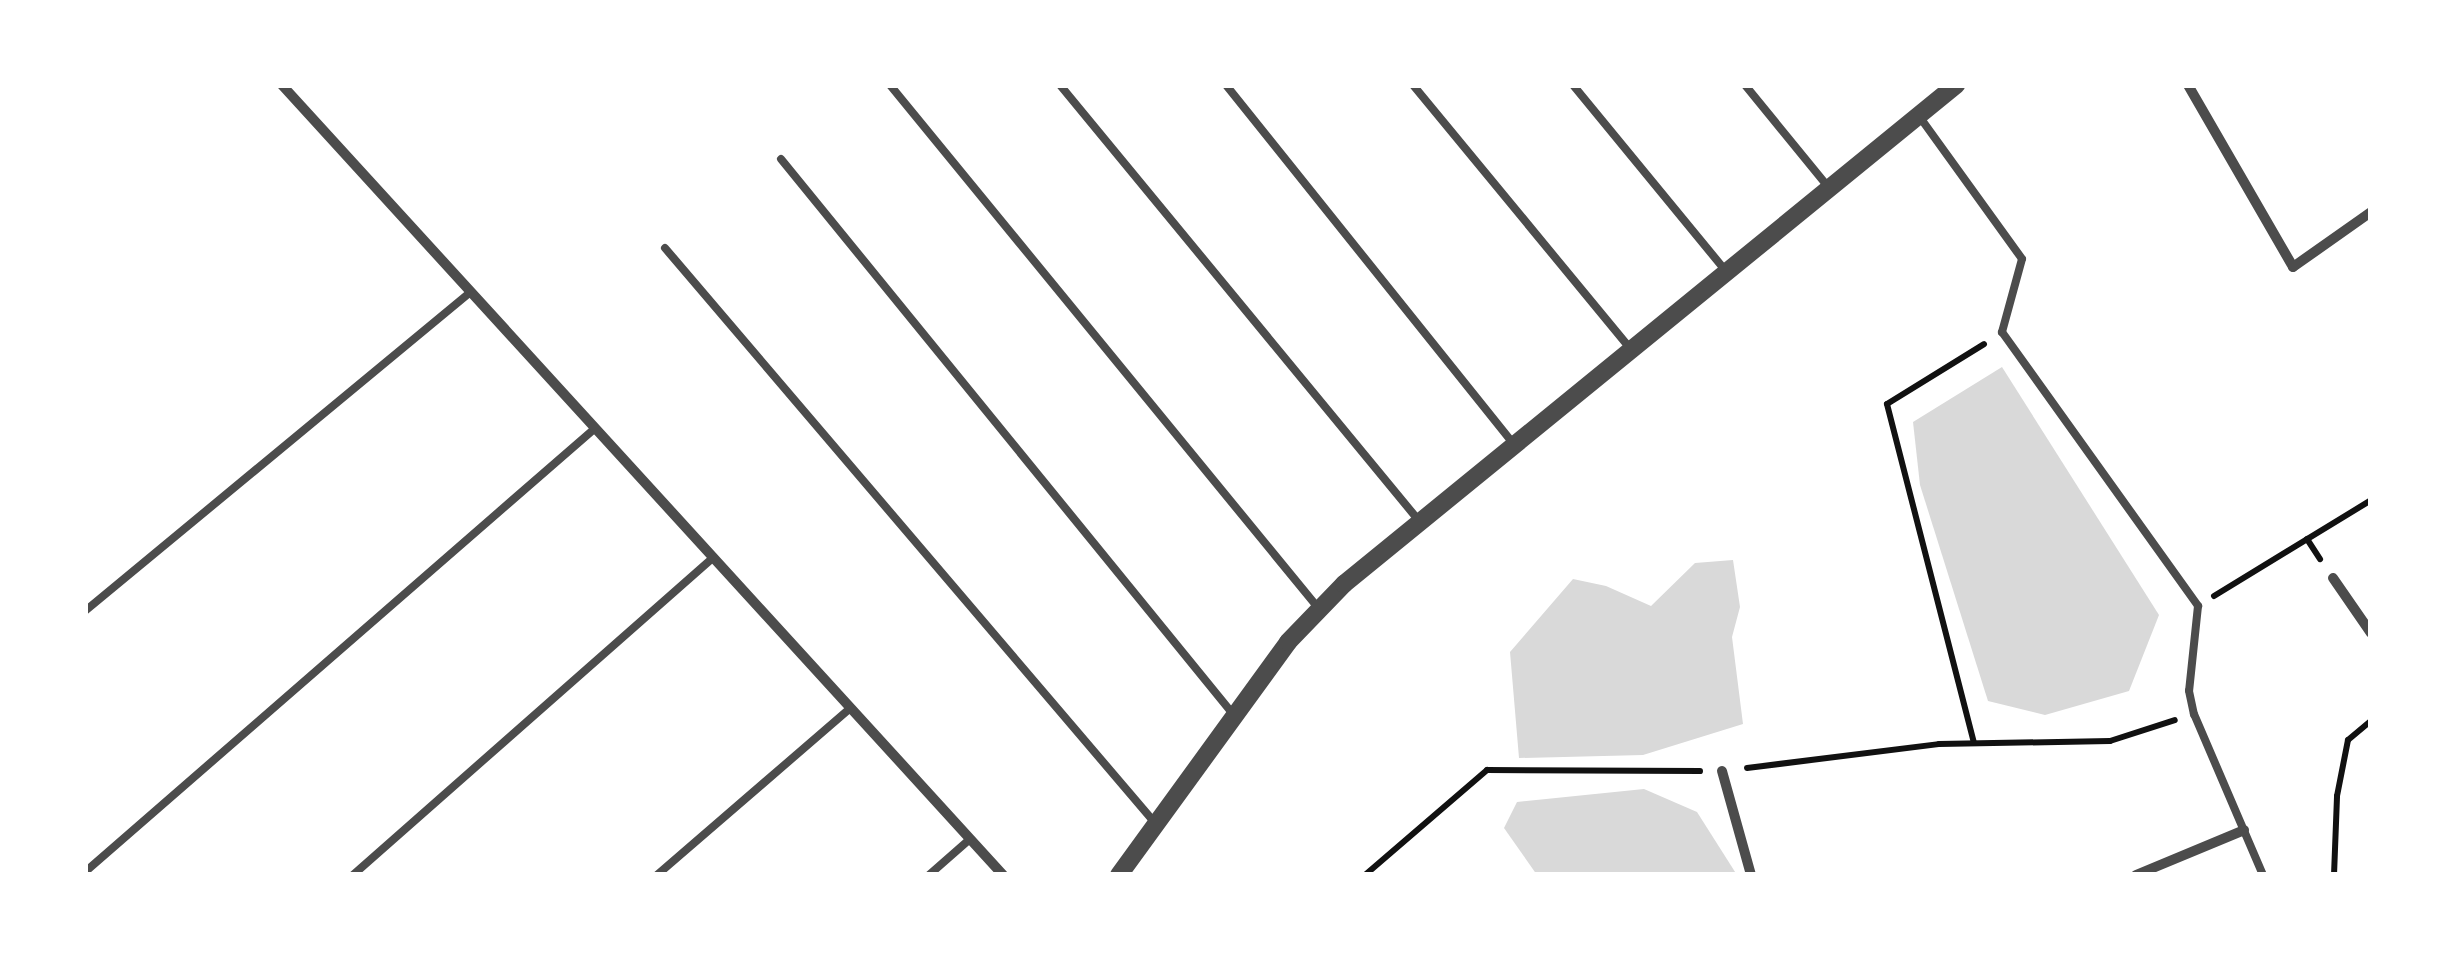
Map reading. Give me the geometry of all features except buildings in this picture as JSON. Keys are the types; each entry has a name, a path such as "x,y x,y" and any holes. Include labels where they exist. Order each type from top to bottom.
{"street":[{"path":"282,85 711,559 1004,875"},
{"path":"2188,85 2293,268 2371,212"},
{"path":"1119,875 1233,714 1319,609 1918,115"},
{"path":"2333,578 2371,633"},
{"path":"1722,771 1751,875"},
{"path":"2136,875 2244,830"}],"lane":[{"path":"890,85 1319,609"},
{"path":"1060,85 1420,522"},
{"path":"1226,85 1514,445"},
{"path":"1413,85 1633,352"},
{"path":"1574,85 1726,271"},
{"path":"1745,85 1828,188"},
{"path":"1956,85 1918,115 2022,259 2002,332 2198,606 2189,690 2194,714 2263,875"},
{"path":"780,158 1233,714"},
{"path":"665,248 1155,823"},
{"path":"85,611 470,292"},
{"path":"85,872 594,429"},
{"path":"352,875 711,559"},
{"path":"657,875 849,709"},
{"path":"929,875 969,840"}],"path":[{"path":"1974,743 1887,404 2002,332"},
{"path":"2198,606 2371,500"},
{"path":"1366,875 1487,770 1722,771 1974,743 2110,741 2194,714"},
{"path":"2334,875 2337,796 2348,740 2371,721"}],"shaded area":[{"path":"2002,367 2159,615 2129,691 2045,715 1988,701 1920,485 1913,422"},
{"path":"1733,560 1740,607 1732,637 1743,724 1643,755 1519,758 1510,652 1573,579 1606,586 1651,606 1695,563"},
{"path":"1644,789 1697,812 1737,875 1537,875 1504,828 1517,802"}]}
